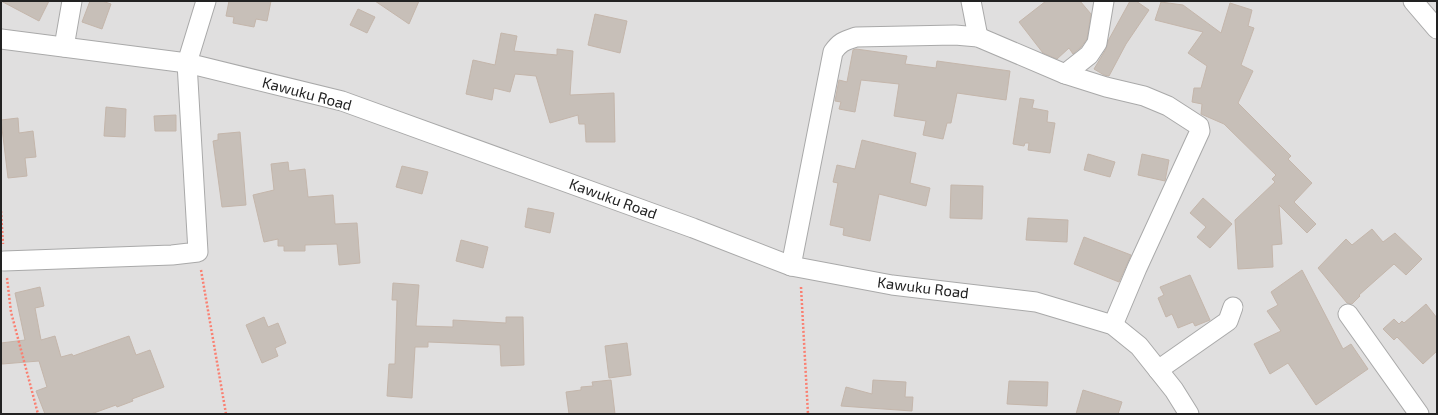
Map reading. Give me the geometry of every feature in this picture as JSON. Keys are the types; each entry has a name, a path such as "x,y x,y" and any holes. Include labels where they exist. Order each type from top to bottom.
{"street":[{"path":"64,47 72,1"},
{"path":"4,261 172,255 198,252 187,63 206,1"},
{"path":"970,1 978,37"},
{"path":"1064,74 1089,55 1097,43 1104,1"},
{"path":"1413,1 1437,29"},
{"path":"795,267 833,52 838,44 856,37 955,35 978,37 1064,74 1106,88 1144,96 1168,106 1199,126 1200,130 1137,268 1113,325"},
{"name":"Kawuku Road","path":"1,39 187,63 342,101 795,267 892,285 1036,302 1113,325 1139,346 1174,390 1189,414"},
{"path":"1158,370 1228,321 1233,307"},
{"path":"1348,314 1419,414"}],"path":[{"path":"1,211 4,261 11,312 38,414"},
{"path":"198,252 226,414"},
{"path":"795,267 808,414"}],"shaded area":[{"path":"1,1 1437,1 1437,414 1,414"}],"building":[{"path":"1,1 49,1 39,21"},
{"path":"90,1 102,1 111,4 102,29 82,22"},
{"path":"229,1 271,1 267,21 256,19 254,27 233,23 234,17 226,16"},
{"path":"375,1 419,1 409,24"},
{"path":"1046,1 1080,1 1091,14 1087,39 1073,54 1069,48 1057,59 1043,53 1019,22"},
{"path":"1130,1 1136,1 1149,10 1126,44 1109,76 1104,75 1094,69 1106,49 1108,41"},
{"path":"1161,2 1183,5 1221,33 1230,3 1252,10 1248,26 1254,28 1241,65 1253,71 1238,103 1291,156 1288,159 1312,183 1294,202 1316,224 1307,233 1279,205 1282,244 1272,245 1273,267 1238,269 1235,220 1275,182 1272,179 1276,175 1224,124 1201,114 1202,104 1192,102 1194,88 1201,88 1207,66 1188,53 1203,32 1155,20"},
{"path":"358,9 375,17 367,33 350,25"},
{"path":"595,14 627,21 620,53 588,45"},
{"path":"501,33 517,36 514,51 557,55 557,49 573,51 570,95 614,93 615,142 586,142 585,124 579,124 578,115 550,123 536,76 515,74 510,92 494,88 492,100 466,94 473,60 495,65"},
{"path":"856,49 907,56 905,64 936,68 937,61 1010,71 1006,100 957,93 951,123 947,123 943,139 923,135 926,121 894,116 899,84 861,80 855,112 839,109 841,102 835,101 839,80 847,82 853,50"},
{"path":"1020,98 1034,100 1032,108 1048,111 1047,122 1055,123 1050,153 1028,150 1029,143 1025,143 1024,146 1013,144"},
{"path":"106,107 126,109 125,137 104,136"},
{"path":"176,115 176,131 155,131 154,116"},
{"path":"18,118 19,133 33,131 36,157 25,158 27,176 8,178 1,120"},
{"path":"240,132 246,205 222,207 213,141 218,140 218,134"},
{"path":"862,140 916,153 910,183 930,188 926,206 879,194 870,241 843,235 844,228 830,225 838,183 833,182 837,165 855,169"},
{"path":"1088,154 1115,162 1110,177 1084,170"},
{"path":"1142,154 1169,160 1165,181 1138,175"},
{"path":"288,162 289,171 305,169 308,197 333,195 335,224 357,223 360,263 339,265 337,244 305,245 305,251 284,251 284,246 278,246 278,239 264,242 253,195 274,190 271,164"},
{"path":"402,166 428,172 422,194 396,187"},
{"path":"951,185 983,186 982,219 950,218"},
{"path":"1203,198 1232,224 1210,248 1197,237 1206,227 1190,213"},
{"path":"528,208 554,213 550,233 525,227"},
{"path":"1028,218 1068,220 1067,242 1026,240"},
{"path":"1372,229 1383,242 1395,233 1422,259 1406,275 1394,264 1359,295 1360,296 1352,304 1347,303 1318,268 1346,239 1352,245"},
{"path":"1084,237 1131,255 1119,282 1074,264"},
{"path":"461,240 488,247 483,268 456,261"},
{"path":"1302,270 1343,349 1351,344 1368,369 1316,405 1288,363 1270,374 1254,344 1281,331 1267,311 1278,305 1271,292"},
{"path":"1190,275 1210,320 1195,326 1193,322 1178,328 1172,314 1166,317 1158,298 1164,295 1160,287"},
{"path":"393,283 419,285 416,326 453,327 453,320 506,323 506,317 523,317 524,365 501,366 500,345 428,342 428,347 415,347 412,398 387,396 389,364 395,364 397,300 392,300"},
{"path":"40,287 44,306 35,308 41,340 55,336 61,357 72,354 73,356 129,336 136,355 150,350 164,387 132,399 133,401 117,407 116,405 91,414 45,414 36,391 47,387 39,361 2,364 1,352 1,343 25,340 15,293"},
{"path":"1426,304 1437,318 1437,351 1423,364 1397,337 1394,340 1383,329 1394,319 1399,324 1402,321 1404,323"},
{"path":"264,317 268,327 278,323 286,343 275,348 278,356 262,363 246,325"},
{"path":"627,343 631,375 609,378 605,346"},
{"path":"611,380 615,414 569,414 566,392 581,390 581,387 593,386 592,382"},
{"path":"873,380 906,382 905,397 913,397 912,411 841,406 846,387 872,394"},
{"path":"1009,381 1048,382 1047,406 1007,404"},
{"path":"1083,390 1122,402 1118,414 1076,414"}]}
